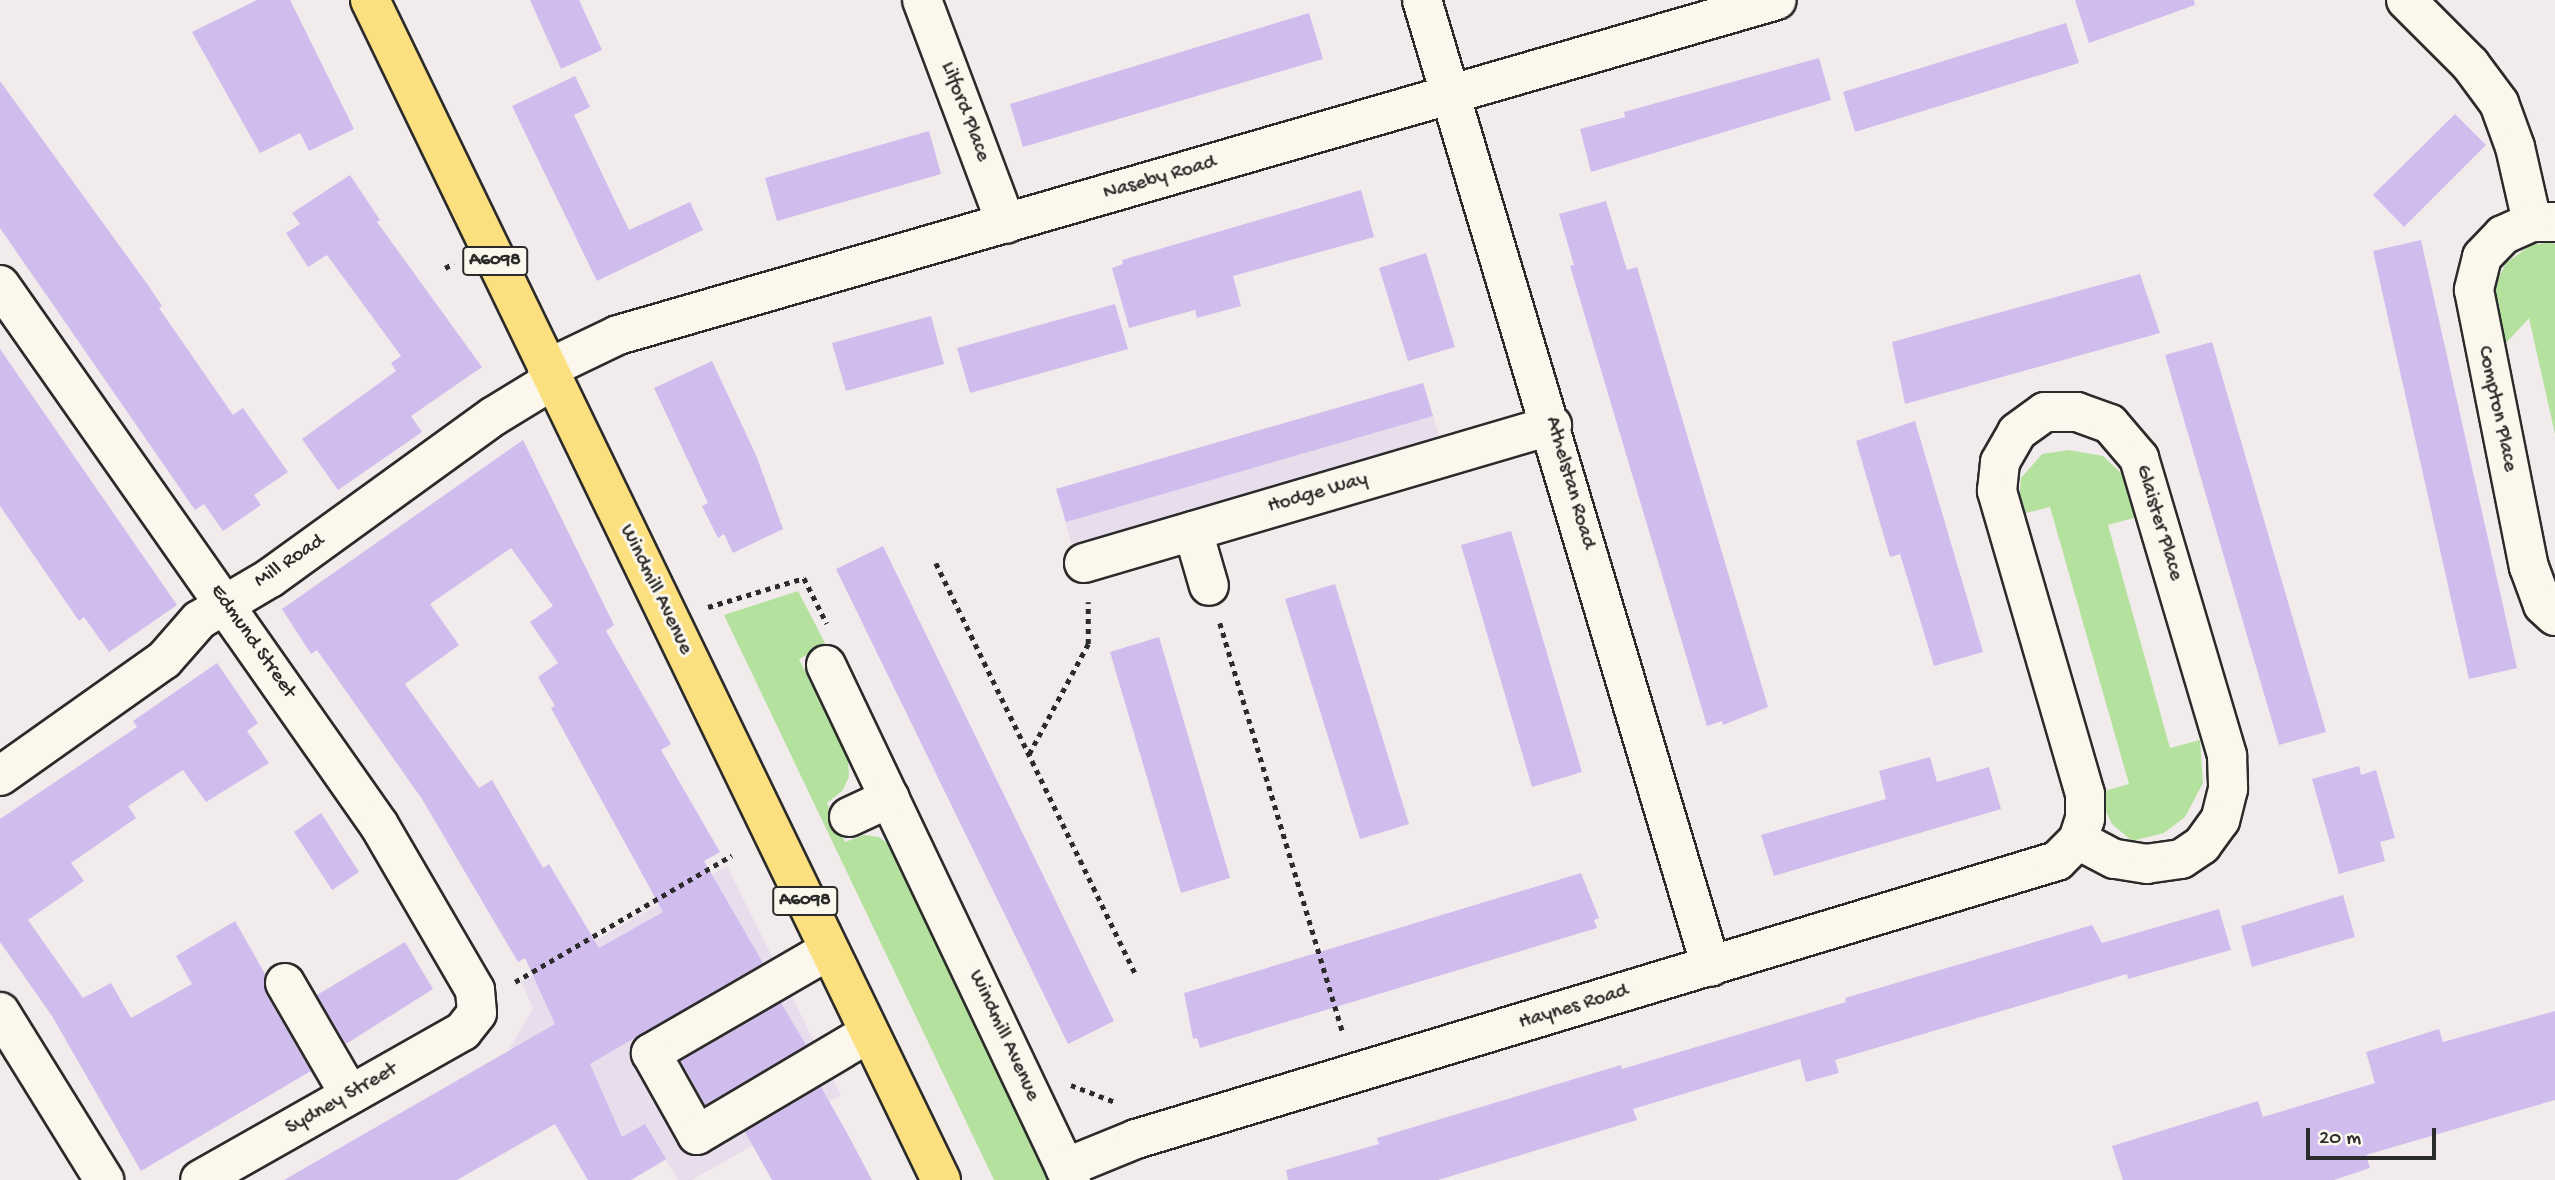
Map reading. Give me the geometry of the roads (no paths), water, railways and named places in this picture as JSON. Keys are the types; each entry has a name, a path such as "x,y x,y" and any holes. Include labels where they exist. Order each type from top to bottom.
{"main road":[{"name":"Windmill Avenue","path":"370,0 941,1180"}],"street":[{"name":"Lilford Place","path":"922,0 1006,224"},
{"name":"Athelstan Road","path":"1422,0 1552,425 1711,968"},
{"name":"Naseby Road","path":"550,374 618,334 1777,0"},
{"name":"Compton Place","path":"2406,0 2470,64 2499,103 2544,222 2503,235 2482,257 2474,290 2529,567 2543,605 2555,615"},
{"name":"Edmund Street","path":"0,285 379,825 476,1001"},
{"name":"Mill Road","path":"0,776 164,660 199,620 270,578 550,374"},
{"name":"Glaister Place","path":"2045,412 2077,412 2110,424 2139,458 2227,756 2228,789 2220,820 2202,845 2181,859 2147,864 2114,859 2078,840 2085,819 2085,794 1997,491 2000,462 2017,432 2045,412"},
{"name":"Hodge Way","path":"1086,579 1193,531 1552,425"},
{"path":"1193,531 1209,586"},
{"name":"Windmill Avenue","path":"828,648 890,798 1068,1174"},
{"path":"849,817 890,798"},
{"name":"Haynes Road","path":"1068,1174 1136,1139 2020,876 2057,861 2078,840"},
{"path":"829,950 651,1053 697,1135 869,1033"},
{"path":"285,984 350,1095"},
{"name":"Sydney Street","path":"200,1180 463,1031 476,1001"},
{"path":"0,1012 104,1180"}]}
